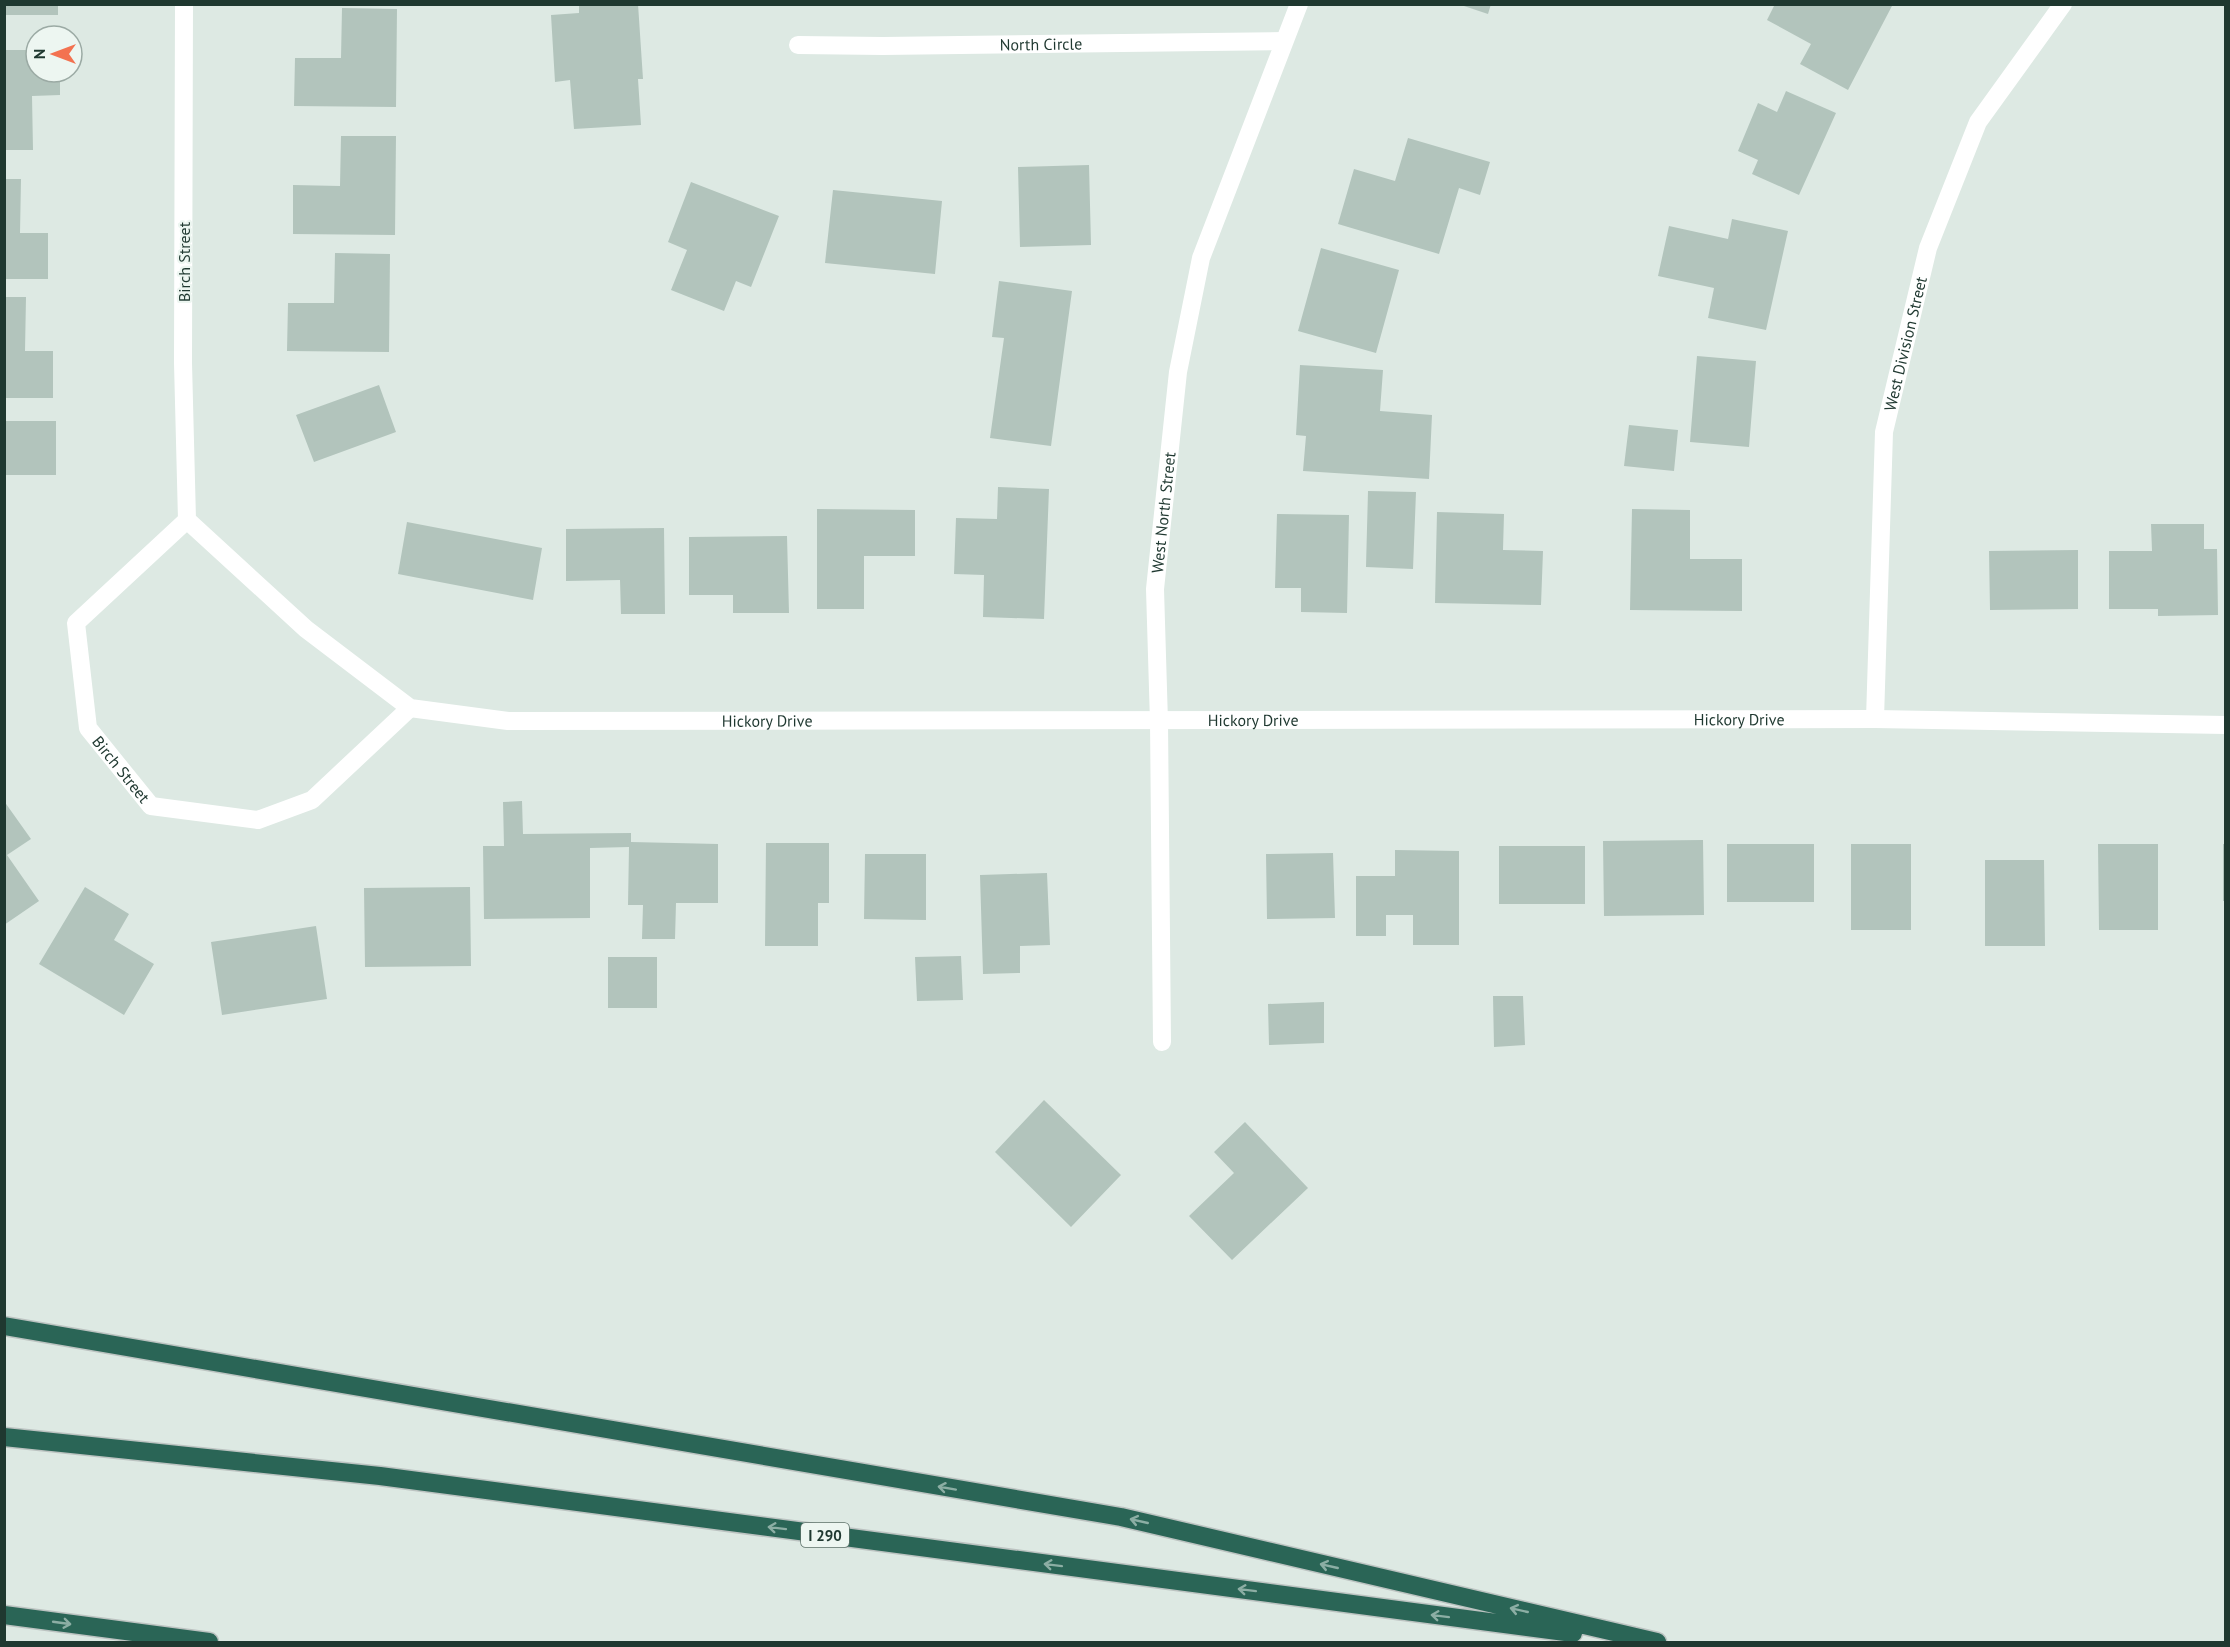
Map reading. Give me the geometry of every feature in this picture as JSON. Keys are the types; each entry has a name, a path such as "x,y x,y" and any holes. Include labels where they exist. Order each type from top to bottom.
{"highway":[{"path":"4,1326 1120,1517 1657,1642"},
{"name":"I 290","path":"4,1437 380,1476 1644,1642"},
{"path":"4,1615 209,1642"}],"street":[{"name":"Birch Street","path":"184,4 183,363 187,520 76,623 88,728 152,806 258,820 312,800 410,708"},
{"name":"West North Street","path":"1162,1042 1159,722 1155,589 1178,372 1201,258 1299,4"},
{"name":"West Division Street","path":"1875,719 1884,432 1928,248 1978,123 2063,4"},
{"name":"North Circle","path":"798,45 1284,42"},
{"path":"187,520 306,629 410,708"},
{"name":"Hickory Drive","path":"410,708 508,720 1159,722 1875,719 2226,725"}],"building":[{"path":"4,4 58,4 58,15 4,15"},
{"path":"579,4 638,4 643,79 638,79 641,125 574,129 570,80 555,82 551,15 579,13"},
{"path":"1458,4 1491,4 1488,14"},
{"path":"1775,4 1893,4 1848,90 1800,64 1811,44 1767,20"},
{"path":"342,8 397,9 396,107 294,106 295,58 341,58"},
{"path":"4,50 24,50 24,84 60,84 60,95 32,96 33,150 4,150"},
{"path":"1786,91 1836,113 1799,195 1752,174 1758,160 1738,151 1758,103 1777,112"},
{"path":"341,136 396,136 395,235 293,234 293,185 340,186"},
{"path":"1408,138 1490,162 1480,195 1459,188 1439,254 1338,224 1354,169 1395,181"},
{"path":"1089,165 1091,245 1020,247 1018,167"},
{"path":"4,179 21,179 20,233 48,233 48,279 4,279"},
{"path":"691,182 779,216 751,287 736,281 724,311 671,290 687,250 668,242"},
{"path":"833,190 942,201 935,274 825,263"},
{"path":"1732,219 1788,231 1766,330 1708,318 1714,288 1658,276 1669,226 1728,239"},
{"path":"1321,248 1399,270 1376,353 1298,331"},
{"path":"335,253 390,254 389,352 287,351 288,303 334,303"},
{"path":"999,281 1072,291 1051,446 990,438 1004,338 992,337"},
{"path":"4,297 26,297 25,351 53,351 53,398 4,398"},
{"path":"1697,356 1756,361 1749,447 1690,442"},
{"path":"1300,365 1383,370 1380,411 1432,415 1429,479 1303,471 1306,436 1296,435"},
{"path":"379,385 396,432 314,462 296,415"},
{"path":"4,421 56,421 56,475 4,475"},
{"path":"1629,425 1678,430 1674,471 1624,466"},
{"path":"998,487 1049,489 1044,619 983,617 984,575 954,574 956,518 997,519"},
{"path":"1368,491 1416,492 1413,569 1366,567"},
{"path":"817,509 915,510 915,556 864,556 864,609 817,609"},
{"path":"1632,509 1690,510 1690,559 1742,559 1742,611 1630,610"},
{"path":"1437,512 1504,514 1503,550 1543,551 1541,605 1435,603"},
{"path":"1277,514 1349,515 1347,613 1301,612 1301,588 1275,588"},
{"path":"407,522 542,548 533,600 398,574"},
{"path":"2151,524 2204,524 2204,549 2217,549 2218,615 2158,616 2158,609 2109,609 2109,551 2152,551"},
{"path":"664,528 665,614 621,614 620,580 566,581 566,529"},
{"path":"787,536 789,613 733,613 733,595 689,595 689,537"},
{"path":"2078,550 2078,609 1990,610 1989,551"},
{"path":"4,801 31,839 7,855 39,901 4,925"},
{"path":"522,801 523,834 631,833 631,842 718,844 718,903 676,903 675,939 642,939 643,905 628,905 629,847 590,848 590,918 484,919 483,846 504,846 503,802"},
{"path":"1703,840 1704,915 1604,916 1603,841"},
{"path":"766,843 829,843 829,903 818,903 818,946 765,946"},
{"path":"1727,844 1814,844 1814,902 1727,902"},
{"path":"1851,844 1911,844 1911,930 1851,930"},
{"path":"2098,844 2158,844 2158,930 2099,930"},
{"path":"2223,844 2226,844 2226,901 2223,901"},
{"path":"1499,846 1585,846 1585,904 1499,904"},
{"path":"1395,850 1459,851 1459,945 1413,945 1413,915 1386,915 1386,936 1356,936 1356,876 1395,876"},
{"path":"1333,853 1335,918 1267,919 1266,854"},
{"path":"865,854 926,854 926,920 864,919"},
{"path":"1985,860 2044,860 2045,946 1985,946"},
{"path":"1047,873 1050,945 1020,946 1020,973 983,974 980,875"},
{"path":"85,887 129,914 114,940 154,964 124,1015 39,964"},
{"path":"470,887 471,966 365,967 364,888"},
{"path":"316,926 327,999 222,1015 211,942"},
{"path":"961,956 963,1000 917,1001 915,957"},
{"path":"608,957 657,957 657,1008 608,1008"},
{"path":"1493,996 1523,996 1525,1045 1494,1047"},
{"path":"1324,1002 1324,1043 1269,1045 1268,1004"},
{"path":"1044,1100 1121,1175 1071,1227 995,1152"},
{"path":"1245,1122 1308,1188 1232,1260 1189,1216 1234,1173 1214,1152"}]}
